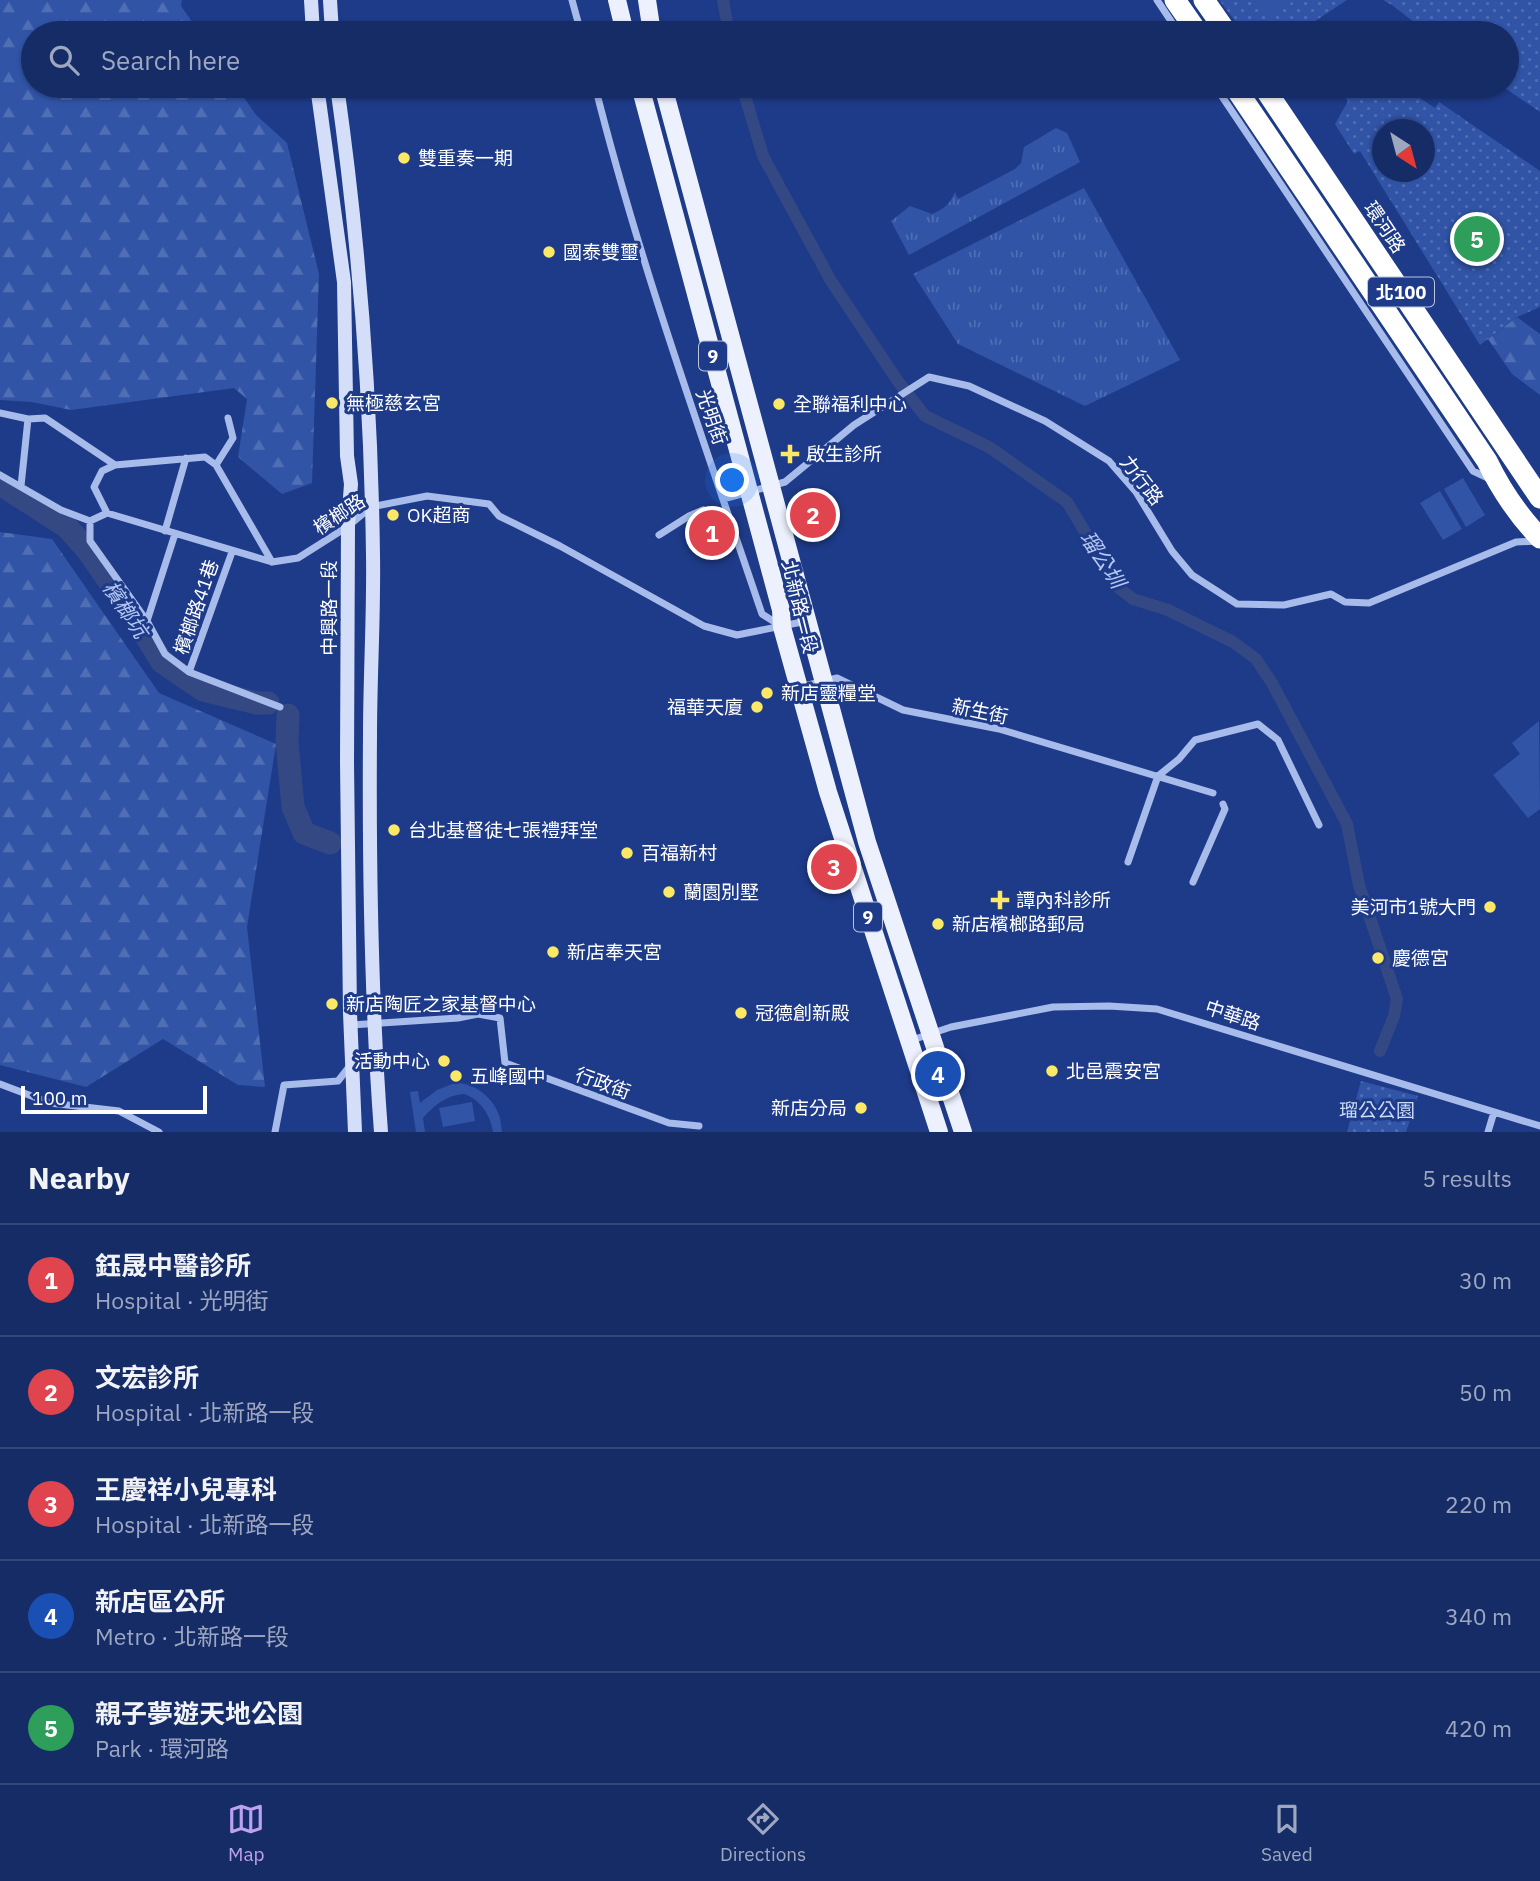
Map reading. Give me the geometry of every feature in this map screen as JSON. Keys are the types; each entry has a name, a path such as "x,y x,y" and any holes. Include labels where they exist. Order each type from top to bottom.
{"highway":[{"path":"1175,0 1190,21"},
{"path":"1204,0 1219,21"},
{"name":"北100","path":"1242,98 1479,450 1497,483 1520,517 1540,540"},
{"name":"環河路","path":"1271,98 1540,498"}],"main road":[{"path":"617,0 622,21"},
{"path":"647,0 650,21"},
{"name":"北新路一段","path":"643,98 828,792 939,1132"},
{"name":"北新路一段","path":"666,98 867,842 963,1132"}],"street":[{"path":"311,0 312,21"},
{"path":"330,0 331,21"},
{"path":"572,0 578,21"},
{"path":"1157,0 1171,21"},
{"name":"中興路一段","path":"319,98 344,282 347,456 351,484 348,525 347,762 350,1025 355,1132"},
{"path":"338,98 356,239 371,507 373,1024 381,1132"},
{"name":"光明街","path":"598,98 655,298 762,614 782,627"},
{"path":"1223,98 1473,471 1497,483"},
{"name":"力行路","path":"723,499 785,482 854,425 929,377 969,386 1045,421 1109,461 1136,492 1172,551 1192,575 1237,604 1284,604 1331,594 1345,602 1369,603 1516,542 1540,540"},
{"path":"0,413 28,419 45,418 115,465"},
{"path":"216,465 233,438 228,418"},
{"path":"21,486 28,419"},
{"path":"0,475 61,510 90,521 107,513 94,487 102,471 115,465 205,457 216,465 272,562"},
{"path":"165,531 186,458"},
{"name":"檳榔路","path":"107,513 272,562 299,558 371,507 427,496 489,505 499,516 560,546 705,626 737,635 807,621"},
{"path":"659,535 703,510"},
{"path":"90,521 90,541 147,621 165,654 189,672 280,707"},
{"path":"147,621 175,534"},
{"name":"檳榔路41巷","path":"189,672 232,552"},
{"name":"新生街","path":"799,687 837,678 903,710 999,729 1213,793"},
{"path":"1129,862 1158,776 1180,759 1195,740 1258,724 1278,740 1318,825"},
{"path":"1193,882 1225,809 1223,803"},
{"name":"中華路","path":"909,1041 951,1027 1053,1007 1157,1009 1540,1126"},
{"name":"行政街","path":"373,1024 478,1014 500,1018 505,1063 669,1123 699,1126"},
{"path":"350,1025 373,1024"},
{"path":"275,1132 284,1085 338,1081 353,1062 375,1059"},
{"path":"0,1084 50,1103 120,1111 159,1132"},
{"path":"1488,1132 1494,1112"},
{"path":"667,1132 669,1123"}],"green space":[{"path":"0,0 182,0 181,6 192,21 21,21 21,98 244,98 256,115 287,143 319,274 312,483 282,494 238,457 247,399 234,388 71,410 32,402 0,400"},
{"path":"1219,0 1347,0 1315,21 1235,21"},
{"path":"1257,0 1295,0 1274,15 1265,13"},
{"path":"1383,0 1540,0 1540,112 1519,98 1519,21 1413,21"},
{"path":"1346,98 1420,98 1435,108 1439,102 1540,171 1540,307 1517,317 1480,345 1379,182 1435,182 1435,119 1372,119 1372,170 1360,151 1354,154 1335,124 1348,101"},
{"path":"1056,128 1067,133 1080,162 909,255 891,221 910,206 932,214 946,206 955,192 958,199 1015,169 1021,163 1024,147"},
{"path":"1084,188 1180,360 1085,406 958,344 913,274"},
{"path":"1517,317 1540,334 1540,395 1512,374 1488,339"},
{"path":"1463,478 1485,515 1466,527 1444,489"},
{"path":"1440,491 1462,529 1443,540 1420,503"},
{"path":"0,532 52,539 159,693 276,744 247,927 265,1087 238,1085 163,1039 86,1087 0,1065"},
{"path":"1539,721 1540,809 1528,818 1493,775 1520,754 1512,743"},
{"name":"瑠公公園","path":"1361,1081 1418,1096 1406,1132 1347,1132"},
{"path":"455,1083 475,1088 492,1102 499,1115 502,1132 493,1132 484,1109 464,1094 452,1096 436,1105 423,1118 425,1132 416,1132 410,1092 418,1091 420,1103 437,1090"},
{"path":"472,1102 475,1121 443,1127 439,1108"}],"waterway":[{"name":"瑠公圳","path":"723,0 727,21"},
{"name":"瑠公圳","path":"746,98 763,156 831,281 897,380 925,416 989,447 1067,502 1119,588 1133,599 1168,610 1233,642 1256,659 1272,683 1347,824 1359,885 1397,999 1394,1016 1380,1051"},
{"name":"檳榔坑","path":"0,484 67,527 88,551 162,662 203,690 257,703 268,703"},
{"name":"檳榔坑","path":"288,715 287,742 293,807 304,833 330,843"}],"place":[{"name":"雙重奏一期","path":"404,158"},
{"name":"親子夢遊天地公園","path":"1477,239"},
{"name":"國泰雙璽","path":"549,252"},
{"name":"無極慈玄宮","path":"332,403"},
{"name":"全聯福利中心","path":"779,404"},
{"name":"啟生診所","path":"790,454"},
{"name":"OK超商","path":"393,515"},
{"name":"文宏診所","path":"813,515"},
{"name":"鈺晟中醫診所","path":"712,533"},
{"name":"新店靈糧堂","path":"767,693"},
{"name":"福華天廈","path":"757,707"},
{"name":"台北基督徒七張禮拜堂","path":"394,830"},
{"name":"百福新村","path":"627,853"},
{"name":"王慶祥小兒專科","path":"834,867"},
{"name":"蘭園別墅","path":"669,892"},
{"name":"譚內科診所","path":"1000,900"},
{"name":"美河市1號大門","path":"1490,907"},
{"name":"新店檳榔路郵局","path":"938,924"},
{"name":"新店奉天宮","path":"553,952"},
{"name":"慶德宮","path":"1378,958"},
{"name":"新店陶匠之家基督中心","path":"332,1004"},
{"name":"冠德創新殿","path":"741,1013"},
{"name":"活動中心","path":"444,1061"},
{"name":"北邑震安宮","path":"1052,1071"},
{"name":"新店區公所","path":"938,1074"},
{"name":"五峰國中","path":"456,1076"},
{"name":"新店分局","path":"861,1108"}]}
